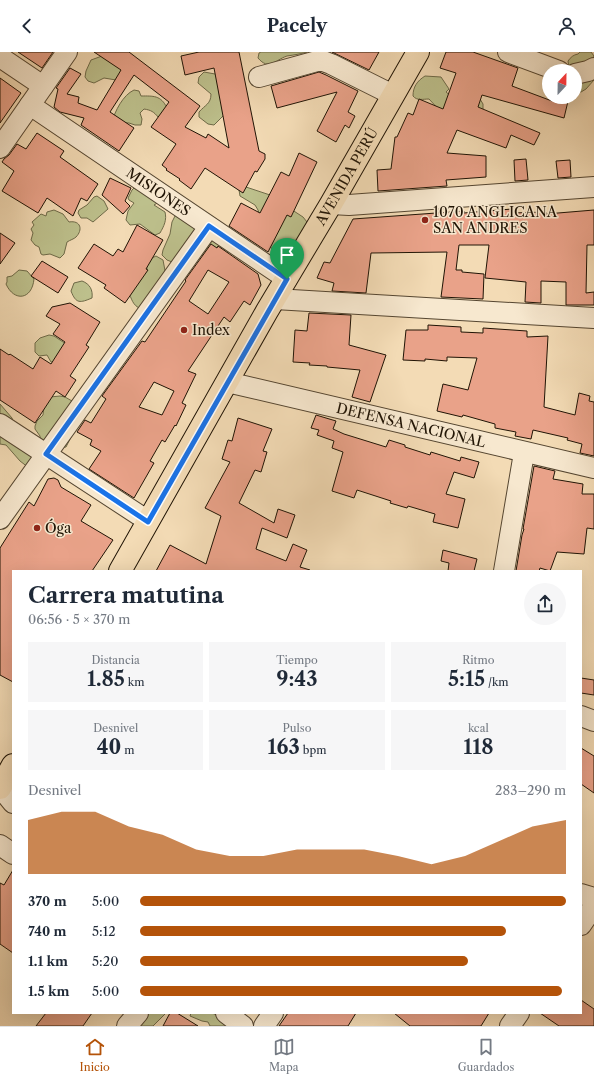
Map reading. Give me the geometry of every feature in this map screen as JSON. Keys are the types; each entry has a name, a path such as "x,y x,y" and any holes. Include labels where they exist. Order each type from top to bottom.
{"main road":[{"name":"AVENIDA PERÚ","path":"122,570 227,382 418,52"},
{"path":"0,788 12,767"}],"street":[{"path":"0,148 67,52"},
{"path":"508,52 542,65"},
{"path":"0,57 43,86"},
{"path":"259,77 317,61 323,61 393,95"},
{"path":"582,72 594,68"},
{"name":"MISIONES","path":"30,105 287,279"},
{"path":"330,204 349,205 594,187"},
{"path":"0,519 209,226"},
{"path":"275,299 594,318"},
{"name":"DEFENSA NACIONAL","path":"227,382 594,468"},
{"path":"0,424 148,522"},
{"path":"504,570 524,452"},
{"path":"582,716 594,720"},
{"path":"0,788 12,802"},
{"path":"582,894 594,898"},
{"path":"582,924 594,906"},
{"path":"127,1026 137,1014"},
{"path":"227,1014 243,1026"},
{"path":"264,1026 272,1014"},
{"path":"510,1026 518,1014"}],"green space":[{"path":"307,52 287,56 272,63 265,64 258,58 259,53"},
{"path":"580,52 591,52 594,56 591,63 594,80 582,91 582,64 568,64 568,61 572,56"},
{"path":"102,56 127,63 116,80 104,78 94,83 88,81 85,77 91,60"},
{"path":"204,72 215,74 226,79 226,113 214,125 208,124 199,117 199,112 209,102 211,97 211,94 198,83 199,77"},
{"path":"425,76 441,77 449,89 446,92 452,97 480,99 483,104 483,112 442,113 429,99 416,99 413,96 415,87"},
{"path":"134,90 139,91 141,96 153,96 159,98 167,108 163,118 158,117 154,113 144,109 140,113 142,119 141,125 112,122 120,104 130,92"},
{"path":"243,186 276,197 280,202 303,217 307,222 309,228 289,257 273,250 269,245 258,210 255,205 240,196 239,190"},
{"path":"134,188 159,202 154,205 165,212 165,223 160,233 155,235 140,224 130,225 126,220 128,211 134,203 128,198"},
{"path":"97,196 104,201 108,209 93,222 87,218 81,218 78,213 79,210"},
{"path":"54,210 63,214 69,222 76,223 80,226 80,231 76,237 67,242 64,254 60,258 50,254 41,254 39,247 31,240 33,233 31,229 34,225 32,222 41,214 46,216 47,212"},
{"path":"180,212 240,248 222,254 205,255 172,262 167,260 162,255 163,250 170,234 172,222 175,216"},
{"path":"156,256 163,260 166,276 182,277 182,282 176,288 141,309 134,304 128,291 140,275 147,269 146,263 148,260"},
{"path":"19,270 27,271 34,279 33,286 30,291 26,295 22,296 13,294 6,284 7,277 12,276"},
{"path":"82,281 90,288 92,298 79,301 75,298 71,291 74,283"},
{"path":"49,335 54,336 66,344 57,362 51,362 47,355 39,356 35,352 35,343 40,338"},
{"path":"60,396 72,401 74,431 66,447 55,447 46,443 40,438 35,429 37,421 43,415 44,406 50,397"},
{"path":"0,404 13,421 33,439 33,471 20,461 6,445 0,444"},
{"path":"144,1014 165,1014 153,1026 140,1026 146,1017"},
{"path":"191,1014 214,1014 234,1026 210,1026 208,1022 190,1016"}],"building":[{"path":"18,52 53,52 42,68"},
{"path":"94,52 129,52 200,106 185,127 206,138 208,134 229,148 214,68 185,75 181,56 199,52 239,52 259,151 265,154 265,159 257,172 255,171 243,193 205,168 191,189 179,180 180,179 166,170 167,169 162,165 176,144 151,127 169,102 134,75 110,112 134,128 119,151 81,125 84,118 60,112 54,107 58,89 56,88 70,68 81,74 67,94 79,97 78,103 97,110 121,70"},
{"path":"332,52 379,52 369,70"},
{"path":"446,52 473,52 518,68 512,86 542,97 542,104 567,104 564,118 482,95 478,107 540,133 534,145 511,135 506,148 457,130 447,153 486,156 486,177 446,180 447,186 378,191 377,170 391,169 395,137 397,137 408,113 413,115 419,99 443,109 456,73 440,68"},
{"path":"319,72 358,91 348,112 355,116 349,128 345,125 336,142 317,131 337,92 277,108 271,86"},
{"path":"0,78 21,93 0,123"},
{"path":"37,133 64,151 60,157 98,184 87,201 81,198 73,216 47,198 38,213 2,191 14,171 2,162 17,144 26,149"},
{"path":"299,153 317,162 291,217 287,215 268,252 229,226 241,203 260,213 281,172 289,176"},
{"path":"526,159 528,180 515,181 514,160"},
{"path":"570,160 571,177 558,178 556,161"},
{"path":"110,178 131,188 125,201 130,206 123,214 102,195"},
{"path":"512,209 512,213 546,212 546,214 594,210 594,245 587,245 586,293 594,292 594,305 566,305 566,282 541,281 541,303 525,302 526,282 485,278 489,245 459,245 456,270 484,274 483,299 441,297 447,252 371,253 366,293 332,291 334,283 317,278 324,262 330,263 353,219"},
{"path":"137,225 163,240 146,269 148,270 125,303 104,288 106,285 78,268 94,244 113,256 118,249 123,252"},
{"path":"0,233 15,243 0,264"},
{"path":"211,244 217,248 218,246 258,274 261,285 250,305 244,301 230,322 224,317 188,371 196,374 182,403 186,405 176,426 175,425 165,442 162,440 150,461 154,463 134,498 89,469 101,451 90,445 92,440 77,432 85,420 91,423 106,399 102,396 142,341 145,342 186,281 185,280","holes":["208,270 229,282 208,314 189,301","154,382 174,391 162,415 139,407"]},
{"path":"42,261 68,277 58,293 31,276"},
{"path":"70,303 100,322 86,345 89,347 70,376 76,380 65,397 56,391 35,423 0,400 0,349 33,369 40,357 51,364 65,342 53,334 60,324 46,316 52,307"},
{"path":"309,313 351,315 349,345 386,355 370,402 352,397 360,370 293,362 295,330 307,331"},
{"path":"428,325 461,327 461,332 483,333 483,328 527,331 527,337 548,336 544,407 575,415 579,393 590,396 589,401 594,402 594,456 580,453 582,444 567,440 568,438 533,430 531,439 515,436 516,432 495,428 495,424 463,415 462,417 437,411 443,384 468,390 477,358 447,357 447,361 425,359 425,361 403,360 406,330 428,330"},
{"path":"316,415 336,421 333,429 386,447 389,440 430,455 431,452 460,461 461,457 479,462 474,478 454,472 446,494 465,499 458,528 433,522 435,514 408,506 407,508 390,503 391,501 357,490 354,498 332,491 343,452 332,448 334,441 317,435 319,430 311,428"},
{"path":"238,418 272,429 263,451 267,452 261,472 255,470 239,503 274,523 278,509 295,515 287,538 262,528 256,549 286,561 293,544 307,550 300,567 310,570 157,570 170,545 206,564 221,516 205,508 230,462 222,459 228,440 232,441"},
{"path":"534,466 555,471 553,479 583,484 582,494 594,494 594,529 587,528 584,554 557,552 550,570 540,568 539,570 516,570"},
{"path":"54,478 58,480 61,487 91,505 81,521 113,540 93,570 12,570 12,681 0,675 0,548 29,502 34,506 48,479"},
{"path":"443,550 477,559 474,570 448,570 449,563 441,561"},
{"path":"582,678 594,680 594,695 582,693"},
{"path":"582,749 594,756 594,793 582,785"},
{"path":"12,872 12,952 0,944 0,883 4,885"},
{"path":"582,1001 594,1009 594,1026 559,1026 541,1014 582,1014"},
{"path":"45,1014 91,1014 83,1026 36,1026"},
{"path":"169,1014 179,1014 198,1026 163,1026"},
{"path":"287,1014 355,1014 348,1026 279,1026"},
{"path":"395,1014 488,1014 481,1026 410,1026"}],"place":[{"name":"1070 ANGLICANA SAN ANDRES","path":"425,220"},
{"name":"Index","path":"184,330"},
{"name":"Óga","path":"37,528"}],"route":[{"path":"209,226 287,279 267,311 148,522 46,454 209,226"}]}
